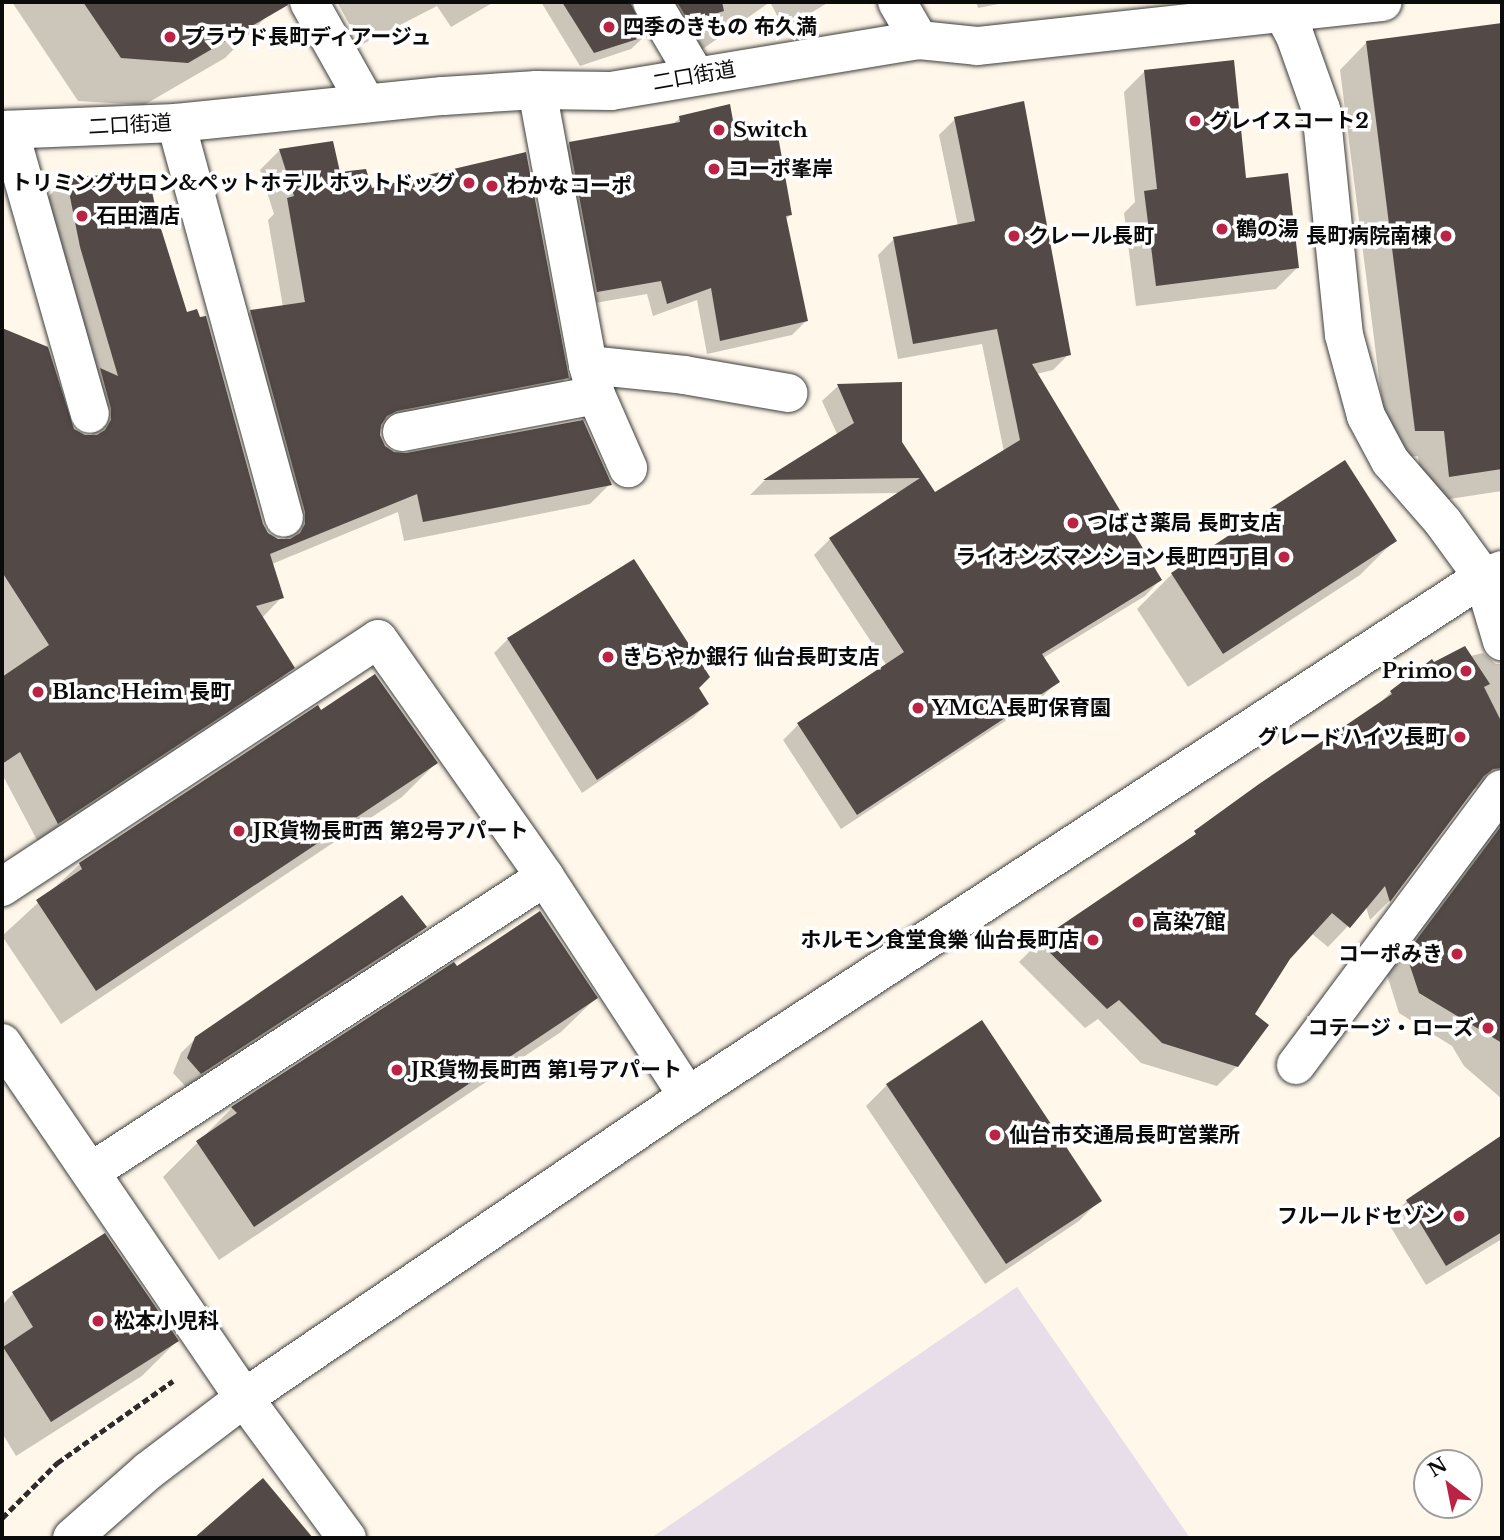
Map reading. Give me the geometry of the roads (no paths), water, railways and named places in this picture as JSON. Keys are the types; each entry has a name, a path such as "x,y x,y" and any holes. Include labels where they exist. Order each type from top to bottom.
{"street":[{"path":"309,2 366,103"},
{"path":"652,2 695,75"},
{"path":"897,2 919,40"},
{"name":"二口街道","path":"6,130 176,123 366,103 537,90 611,92 695,75 919,40 977,46 1279,6 1383,2"},
{"path":"1279,6 1295,36 1321,109 1344,335 1366,416 1390,461 1493,574 1502,641"},
{"path":"537,90 592,380 628,468"},
{"path":"176,123 284,518"},
{"path":"6,130 90,414"},
{"path":"402,432 592,380 684,375 788,394"},
{"path":"72,1538 148,1471 244,1398 688,1096 1493,574"},
{"path":"2,887 378,639 545,877 688,1096"},
{"path":"1296,1065 1502,789"},
{"path":"92,1171 545,877"},
{"path":"2,1043 92,1171 244,1398 347,1538"}],"place":[{"name":"四季のきもの 布久満","path":"609,27"},
{"name":"プラウド長町ディアージュ","path":"170,37"},
{"name":"グレイスコート2","path":"1195,121"},
{"name":"Switch","path":"719,130"},
{"name":"コーポ峯岸","path":"714,169"},
{"name":"トリミングサロン&ペットホテル ホットドッグ","path":"469,183"},
{"name":"わかなコーポ","path":"492,186"},
{"name":"石田酒店","path":"82,216"},
{"name":"鶴の湯","path":"1222,229"},
{"name":"クレール長町","path":"1014,236"},
{"name":"長町病院南棟","path":"1446,236"},
{"name":"つばさ薬局 長町支店","path":"1073,523"},
{"name":"ライオンズマンション長町四丁目","path":"1284,557"},
{"name":"きらやか銀行 仙台長町支店","path":"608,657"},
{"name":"Primo","path":"1466,671"},
{"name":"Blanc Heim 長町","path":"38,692"},
{"name":"YMCA長町保育園","path":"918,708"},
{"name":"グレードハイツ長町","path":"1460,737"},
{"name":"JR貨物長町西 第2号アパート","path":"239,831"},
{"name":"高染7館","path":"1138,922"},
{"name":"ホルモン食堂食樂 仙台長町店","path":"1093,940"},
{"name":"コーポみき","path":"1457,954"},
{"name":"コテージ・ローズ","path":"1488,1028"},
{"name":"JR貨物長町西 第1号アパート","path":"397,1070"},
{"name":"仙台市交通局長町営業所","path":"995,1135"},
{"name":"フルールドセゾン","path":"1459,1216"},
{"name":"松本小児科","path":"98,1321"}]}
